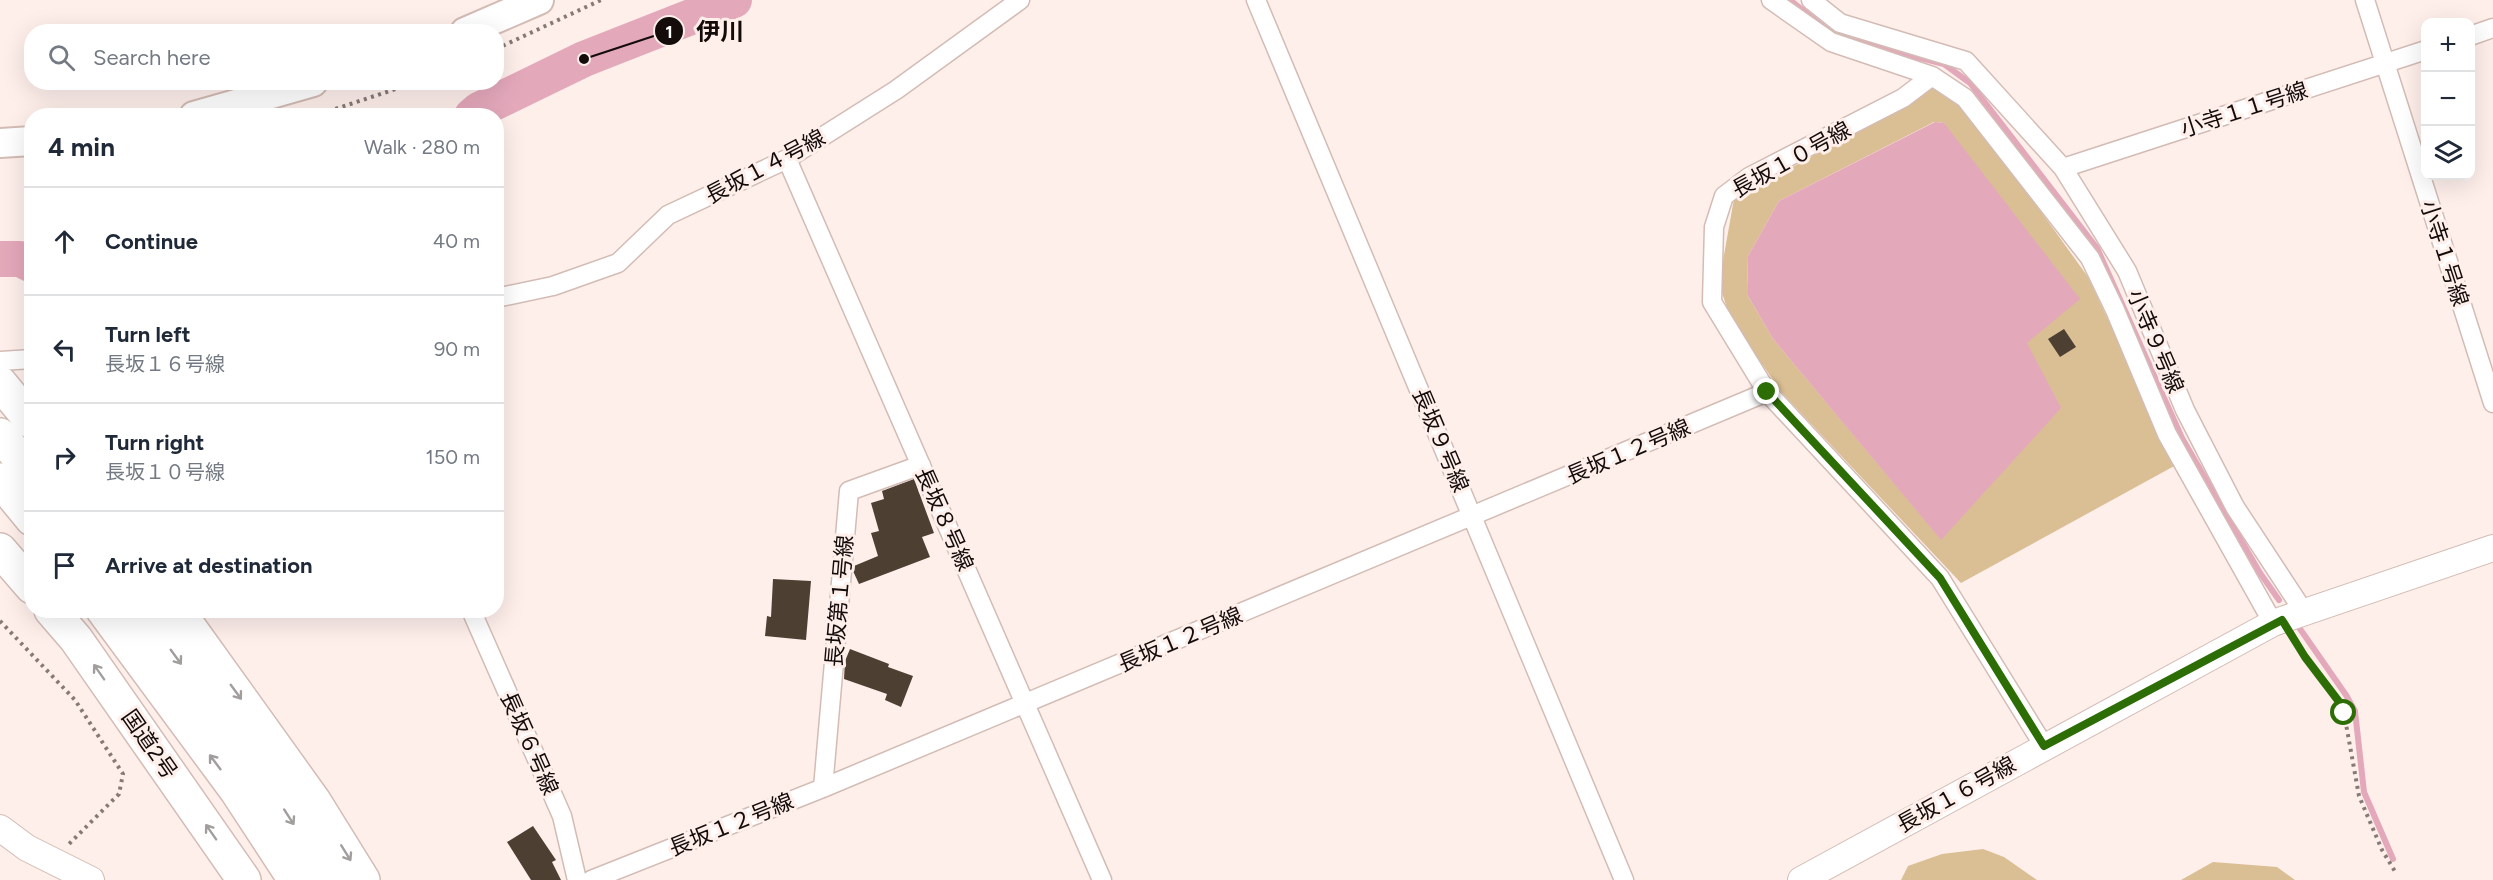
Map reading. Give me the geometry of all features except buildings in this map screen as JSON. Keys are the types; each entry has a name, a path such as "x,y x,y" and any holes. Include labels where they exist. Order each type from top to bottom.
{"highway":[{"path":"0,383 24,412"},
{"path":"0,435 24,464"},
{"path":"0,480 24,509"},
{"path":"0,550 24,578"},
{"name":"国道2号","path":"58,618 76,639 244,880"},
{"path":"109,618 236,790 295,880"},
{"path":"147,618 263,777 329,880"},
{"path":"183,618 314,801 363,880"}],"main road":[{"path":"484,24 539,0"},
{"path":"222,108 285,90"},
{"path":"0,143 24,142"}],"street":[{"name":"長坂１４号線","path":"504,296 553,286 618,263 668,215 787,159 896,90 1020,0"},
{"name":"長坂９号線","path":"1256,0 1624,880"},
{"path":"1771,0 1831,42 1932,76 1965,98 2127,306 2167,434 2286,618 2493,548"},
{"name":"小寺９号線","path":"1811,0 1840,22 1966,61 2063,168 2127,271 2127,306 2185,410 2235,507 2286,618"},
{"name":"小寺１号線","path":"2365,0 2493,403"},
{"path":"2475,34 2493,28"},
{"name":"小寺１１号線","path":"2063,168 2421,52"},
{"name":"長坂１０号線","path":"1932,76 1903,98 1749,177 1724,196 1714,227 1712,302 1767,392 1940,578 2044,746"},
{"name":"長坂８号線","path":"787,159 1102,880"},
{"path":"0,361 24,360"},
{"name":"長坂１２号線","path":"591,880 823,788 1767,392"},
{"name":"長坂第１号線","path":"823,788 849,491 921,465"},
{"name":"長坂６号線","path":"475,618 562,816 577,880"},
{"name":"長坂１６号線","path":"1801,880 2044,746 2286,618"},
{"path":"0,828 27,848 90,880"}],"path":[{"path":"504,45 601,0"},
{"path":"338,108 393,90"},
{"path":"2286,618 2305,657 2340,703 2344,713 2359,796 2382,850 2396,873"},
{"path":"0,621 75,700 123,774 119,795 52,860"}],"shaded area":[{"path":"1935,82 1962,102 2088,277 2176,465 1961,583 1782,393 1730,318 1719,283 1734,199 1906,105","holes":["1934,122 1944,123 2027,343 1941,539 1773,339 1747,294 1748,256 1779,201"]},
{"path":"1935,122 1944,123 2080,299 2027,343 2061,408 1941,540 1773,339 1747,294 1748,256 1779,201"},
{"path":"1983,849 2004,857 2037,880 1901,880 1908,866 1942,854"},
{"path":"2213,862 2277,867 2295,880 2181,880"}],"waterway":[{"path":"483,108 584,59 734,0"},
{"path":"1790,0 1825,28 1850,40 1944,64 1970,83 2097,248 2182,438 2260,573 2279,600"},
{"path":"0,259 24,261"},
{"path":"2298,626 2355,711 2364,792 2393,859"}],"place":[{"name":"伊川","path":"584,59"}],"route":[{"path":"1767,392 1940,578 2044,746 2273,622 2282,620 2305,657 2340,703 2344,713"}]}
